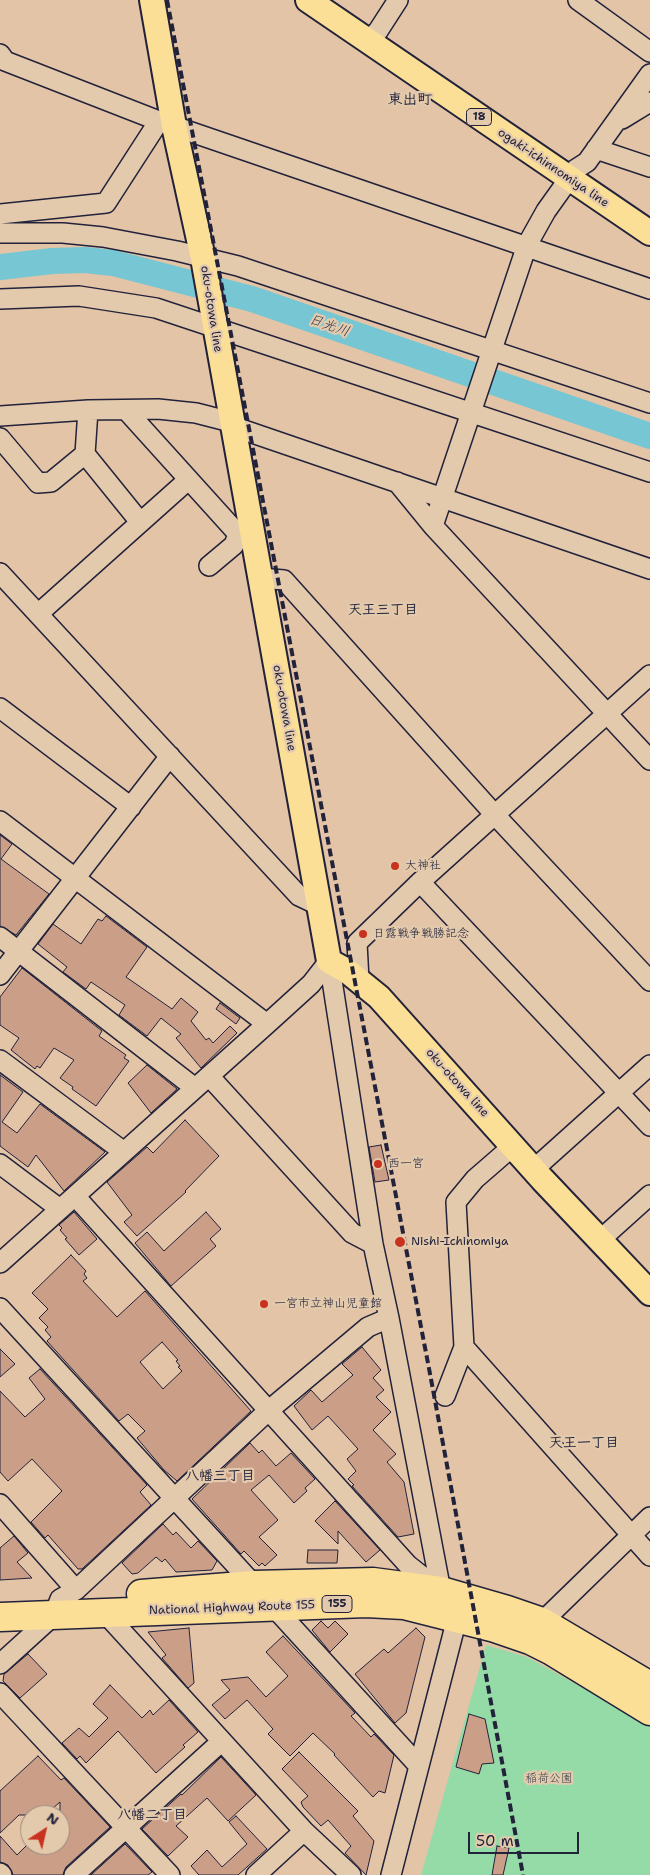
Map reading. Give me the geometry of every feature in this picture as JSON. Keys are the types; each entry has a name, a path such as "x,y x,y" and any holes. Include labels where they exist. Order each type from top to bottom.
{"highway":[{"name":"National Highway Route 155","path":"0,1602 63,1601 254,1585 373,1582 441,1591 542,1622 650,1686"},
{"name":"National Highway Route 155","path":"0,1617 63,1601 105,1613 366,1603 404,1605 495,1628 545,1647 650,1711"}],"main road":[{"name":"oku-otowa line","path":"152,0 167,124 203,260 231,424 245,534 260,578 330,961 348,971 379,997 533,1170 650,1293"},
{"name":"ogaki-ichinnomiya line","path":"308,0 373,36 573,174 650,233"},
{"name":"ogaki-ichinnomiya line","path":"332,0 373,36"},
{"name":"ogaki-ichinnomiya line","path":"573,174 650,218"}],"street":[{"path":"373,36 398,0"},
{"path":"578,0 650,52"},
{"path":"2,61 167,124 527,245 650,289"},
{"path":"433,526 527,245 546,210 573,174 587,162 650,74"},
{"path":"617,122 650,102"},
{"path":"0,214 106,203 167,124"},
{"path":"596,149 650,167"},
{"path":"0,233 63,233 103,237 177,251 203,260 238,266 492,354 650,403"},
{"path":"0,299 79,296 156,308 213,325 650,472"},
{"path":"0,416 88,410 158,409 196,413 650,569"},
{"path":"88,410 85,454 140,522"},
{"path":"126,410 188,480 245,534 209,566"},
{"path":"0,432 21,414"},
{"path":"0,438 38,483 51,482 85,454"},
{"path":"38,614 188,480"},
{"path":"397,482 433,526 650,760"},
{"path":"0,574 298,896 320,906"},
{"path":"260,578 284,580 494,815 650,982"},
{"path":"359,980 356,942 650,675"},
{"path":"0,708 131,807"},
{"path":"0,975 170,756"},
{"path":"0,821 267,1024"},
{"path":"420,882 650,1126"},
{"path":"0,938 202,1082 352,1233 373,1244"},
{"path":"0,1263 311,984 330,961"},
{"path":"330,961 373,1244 441,1591 452,1616 454,1630 391,1875"},
{"path":"0,1060 124,1152"},
{"path":"533,1170 650,1065"},
{"path":"445,1396 464,1347 456,1202 476,1179 513,1146"},
{"path":"0,1164 60,1209"},
{"path":"600,1240 650,1195"},
{"path":"75,1196 408,1566 441,1591"},
{"path":"0,1308 254,1585"},
{"path":"0,1664 63,1601 268,1411 368,1328 389,1318"},
{"path":"464,1347 650,1556"},
{"path":"0,1504 63,1601"},
{"path":"542,1622 650,1517"},
{"path":"273,1606 418,1765"},
{"path":"105,1613 304,1831 351,1875"},
{"path":"0,1693 170,1875"},
{"path":"74,1875 222,1741"},
{"path":"256,1875 304,1831"}],"green space":[{"name":"稲荷公園","path":"486,1645 527,1657 650,1725 650,1875 421,1875"}],"building":[{"path":"0,835 12,844 1,859 49,894 16,935 0,926"},
{"path":"106,916 147,947 126,977 172,1009 181,998 198,1012 191,1021 206,1040 209,1038 213,1043 230,1026 237,1033 201,1068 176,1038 181,1034 161,1018 147,1036 119,1015 125,1005 91,982 86,989 63,972 67,967 38,944 53,924 81,944 98,919 102,921"},
{"path":"22,968 102,1031 99,1036 126,1055 124,1058 129,1061 96,1106 60,1078 74,1060 54,1048 40,1068 37,1066 35,1069 11,1050 19,1038 0,1025 0,997"},
{"path":"220,1003 240,1018 236,1024 216,1009"},
{"path":"147,1065 177,1089 151,1113 128,1083"},
{"path":"0,1075 23,1092 2,1122 17,1133 40,1104 105,1152 64,1191 36,1155 28,1167 0,1146"},
{"path":"185,1120 219,1156 186,1192 137,1236 124,1222 132,1215 107,1182 147,1147 153,1153"},
{"name":"西一宮","path":"381,1145 389,1180 375,1182 369,1147"},
{"path":"74,1212 97,1239 79,1255 65,1239 67,1238 60,1230 62,1228 59,1225"},
{"path":"206,1212 221,1229 210,1239 216,1246 171,1286 135,1243 147,1232 164,1251"},
{"path":"71,1255 86,1271 84,1274 87,1278 83,1281 117,1317 145,1291 251,1411 177,1481 164,1470 137,1438 145,1431 128,1414 119,1421 47,1341 51,1337 45,1330 48,1327 39,1318 48,1309 32,1293","holes":["162,1342 178,1360 176,1361 180,1366 178,1367 182,1371 163,1389 140,1362"]},
{"path":"362,1347 381,1370 373,1378 384,1390 376,1397 391,1412 373,1430 396,1454 387,1462 404,1482 414,1534 398,1537 352,1486 354,1485 348,1479 356,1471 347,1459 358,1449 328,1416 312,1430 294,1406 311,1390 322,1402 353,1375 342,1364"},
{"path":"0,1349 15,1364 0,1377"},
{"path":"40,1369 147,1485 140,1492 151,1505 82,1569 78,1569 48,1535 45,1538 31,1522 62,1491 32,1459 8,1481 0,1472 0,1391 25,1417 45,1399 29,1378"},
{"path":"250,1443 259,1453 262,1450 276,1466 291,1453 315,1479 305,1488 307,1491 294,1503 269,1475 251,1490 278,1520 259,1537 277,1555 265,1566 262,1563 259,1566 244,1551 241,1554 192,1499"},
{"path":"335,1501 380,1550 366,1562 338,1531 338,1544 315,1521"},
{"path":"163,1524 173,1535 176,1532 191,1548 198,1541 217,1561 212,1570 176,1572 165,1559 162,1562 156,1557 138,1573 132,1574 122,1563"},
{"path":"14,1536 28,1553 17,1562 32,1578 0,1580 0,1548"},
{"path":"308,1550 338,1550 337,1563 307,1563"},
{"path":"321,1621 328,1628 335,1621 348,1634 330,1652 312,1630"},
{"path":"189,1628 194,1683 188,1688 162,1658 166,1655 148,1632"},
{"path":"416,1628 425,1637 406,1713 395,1723 355,1674 384,1649 388,1653"},
{"path":"283,1636 355,1713 351,1716 371,1737 374,1734 394,1755 385,1793 379,1791 373,1797 335,1754 313,1733 290,1756 268,1734 273,1729 247,1700 225,1719 212,1705 230,1690 221,1680 248,1677 266,1697 288,1676 266,1652"},
{"path":"28,1654 47,1674 20,1698 3,1681 4,1674"},
{"path":"110,1685 142,1718 150,1710 153,1715 169,1700 198,1732 183,1745 185,1747 156,1773 118,1731 86,1763 80,1756 77,1759 62,1743 79,1728 89,1737 108,1718 93,1704"},
{"path":"469,1714 485,1719 494,1763 482,1764 479,1774 456,1767"},
{"path":"299,1752 358,1811 353,1816 374,1841 366,1875 345,1853 351,1846 328,1820 321,1826 303,1807 301,1802 308,1796 282,1769"},
{"path":"38,1756 61,1780 64,1778 110,1827 66,1867 63,1875 13,1875 8,1865 0,1862 0,1836 17,1855 20,1852 20,1855 70,1855 70,1805 60,1805 60,1802 57,1805 20,1805 20,1815 0,1833 0,1791"},
{"path":"221,1757 256,1795 228,1821 207,1798 176,1826 188,1837 168,1856 142,1829 182,1795"},
{"path":"236,1816 267,1849 238,1875 199,1875 191,1866 207,1850 222,1867 247,1844 229,1822"},
{"path":"125,1844 152,1872 148,1875 91,1875"},
{"path":"497,1846 509,1848 503,1875 492,1875"}],"waterway":[{"name":"日光川","path":"0,267 52,261 85,260 113,263 252,299 650,436"}],"railway":[{"path":"167,0 431,1379 523,1875"}],"place":[{"name":"大神社","path":"395,866"},
{"name":"日露戦争戦勝記念","path":"363,934"},
{"name":"西一宮","path":"378,1164"},
{"name":"Nishi-Ichinomiya","path":"400,1242"},
{"name":"一宮市立神山児童館","path":"264,1304"}],"district":[{"name":"東出町","path":"410,100"},
{"name":"天王三丁目","path":"383,610"},
{"name":"天王一丁目","path":"584,1443"},
{"name":"八幡三丁目","path":"220,1476"},
{"name":"八幡二丁目","path":"152,1815"}]}
